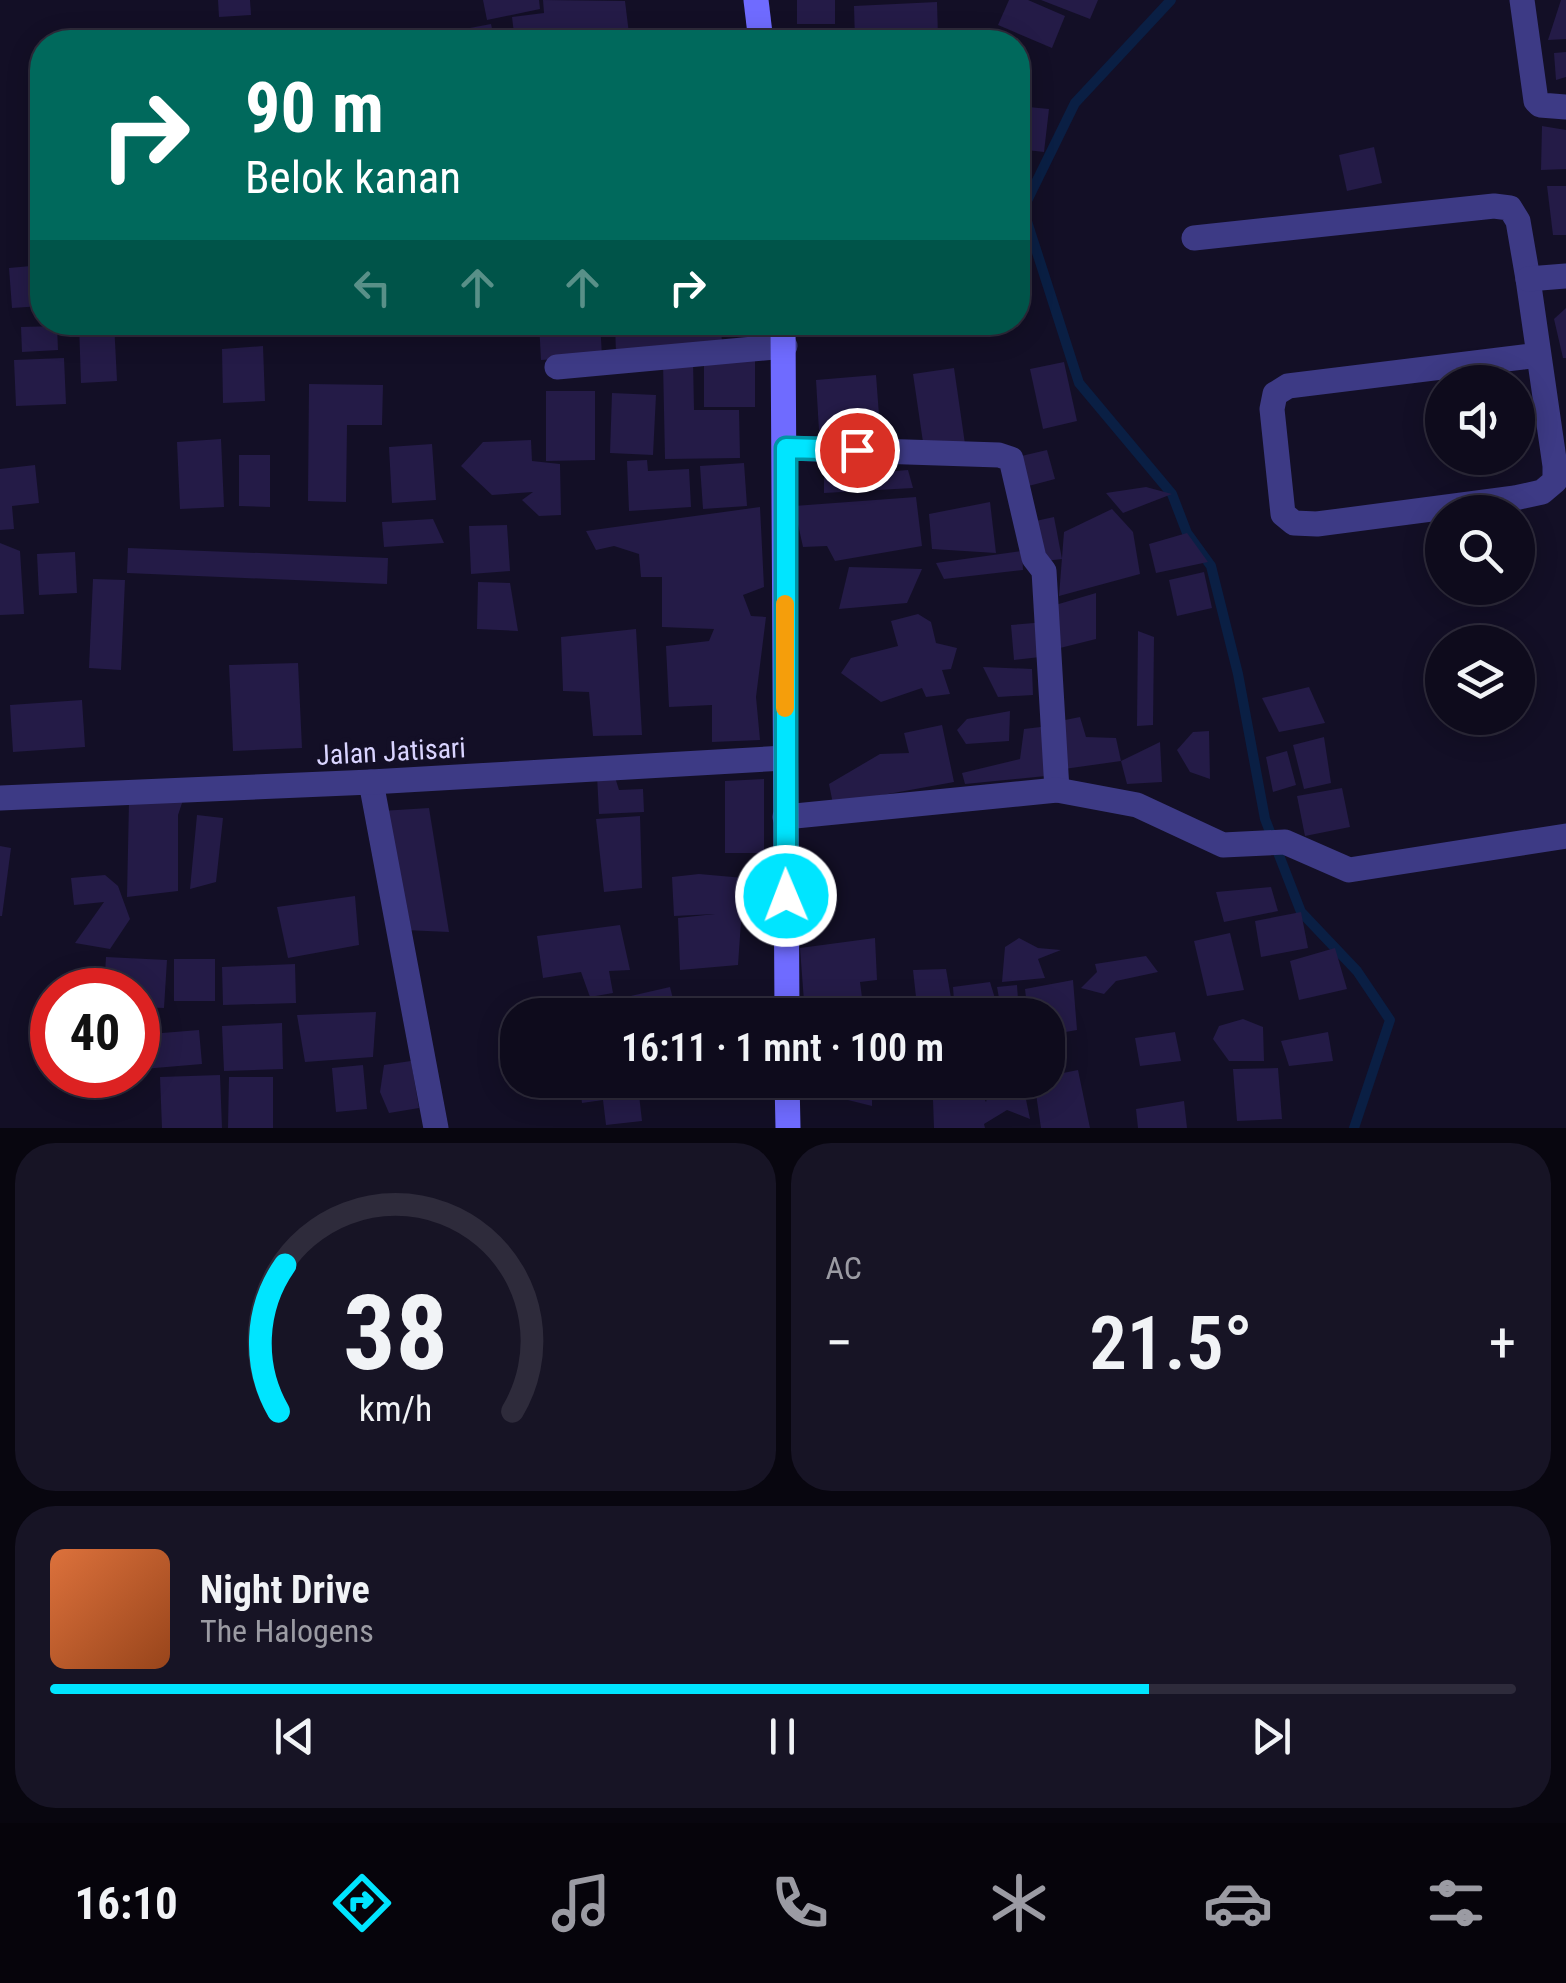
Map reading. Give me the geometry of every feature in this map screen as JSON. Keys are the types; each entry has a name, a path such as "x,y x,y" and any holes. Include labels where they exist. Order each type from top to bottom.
{"street":[{"path":"756,0 759,30"},
{"path":"1522,0 1536,101 1540,105 1566,107"},
{"path":"1194,238 1494,206 1510,208 1518,221 1555,466 1554,482 1542,492 1317,524 1294,523 1283,514 1272,409 1275,394 1288,386 1538,354"},
{"path":"1528,278 1566,276"},
{"path":"557,367 777,335"},
{"path":"784,335 787,998"},
{"path":"786,448 999,455 1011,460 1034,558 1044,571 1057,790"},
{"name":"Jalan Jatisari","path":"0,798 785,758"},
{"path":"371,782 436,1128"},
{"path":"785,817 1057,790 1137,805 1223,845 1285,842 1337,866 1360,870 1566,836"},
{"path":"787,1098 788,1128"}],"building":[{"path":"218,0 250,0 251,15 219,17"},
{"path":"483,0 539,0 540,9 487,20"},
{"path":"543,0 625,1 629,30 514,30 512,17 544,13"},
{"path":"797,0 835,0 835,24 797,24"},
{"path":"1009,0 1028,0 1065,16 1052,48 1030,39 1030,30 1010,30 998,25"},
{"path":"1041,0 1098,0 1090,19"},
{"path":"1561,0 1566,0 1566,39 1548,40"},
{"path":"937,2 938,30 855,30 854,6"},
{"path":"491,24 492,30 459,30"},
{"path":"1566,52 1566,77 1556,80 1554,53"},
{"path":"1030,107 1049,109 1044,152 1030,150"},
{"path":"1542,126 1566,130 1566,169 1541,170"},
{"path":"1374,147 1382,183 1347,191 1339,155"},
{"path":"1547,186 1566,186 1566,235 1553,235"},
{"path":"30,266 30,307 12,308 9,268"},
{"path":"1566,308 1566,358 1563,358 1554,319"},
{"path":"21,327 30,327 30,335 57,335 58,350 22,352"},
{"path":"79,335 115,335 117,381 81,383"},
{"path":"540,335 601,335 602,356 541,360"},
{"path":"615,335 722,335 722,345 616,355"},
{"path":"263,346 265,401 223,403 222,349"},
{"path":"64,358 66,404 16,406 14,360"},
{"path":"704,358 755,359 755,407 704,407"},
{"path":"693,361 694,410 739,410 740,458 665,459 663,362"},
{"path":"1064,362 1077,421 1043,429 1030,369"},
{"path":"954,368 965,444 924,449 913,374"},
{"path":"876,375 881,442 820,447 816,380"},
{"path":"309,384 383,385 382,425 347,425 346,502 308,501"},
{"path":"546,391 595,391 595,460 546,461"},
{"path":"612,393 656,395 653,455 610,453"},
{"path":"221,439 224,507 180,509 177,442"},
{"path":"531,440 532,461 560,464 561,515 539,516 522,500 533,492 492,495 461,466 483,442"},
{"path":"432,444 436,500 392,503 389,447"},
{"path":"1047,450 1055,479 1021,488 1013,458"},
{"path":"239,455 270,455 270,507 239,506"},
{"path":"647,460 648,471 689,469 691,507 629,511 627,461"},
{"path":"744,463 747,506 703,509 700,466"},
{"path":"35,465 39,503 12,506 14,529 0,530 0,469"},
{"path":"908,470 913,488 824,493 824,477"},
{"path":"1146,487 1172,494 1123,513 1106,493"},
{"path":"916,497 922,546 835,561 827,546 803,547 794,506"},
{"path":"990,502 996,553 932,549 929,514"},
{"path":"760,507 764,587 743,595 751,616 766,617 756,697 760,740 712,742 712,705 669,707 666,646 709,641 714,629 662,627 662,577 641,577 639,554 614,546 596,550 586,531"},
{"path":"1112,509 1133,532 1140,574 1059,596 1064,532"},
{"path":"1054,517 1062,559 1045,561 1031,522"},
{"path":"433,519 444,543 384,547 382,522"},
{"path":"507,525 510,571 471,574 469,526"},
{"path":"1187,533 1208,562 1156,573 1149,544"},
{"path":"0,543 20,551 24,614 0,615"},
{"path":"128,548 388,558 387,584 127,573"},
{"path":"1022,551 1023,570 944,579 936,563"},
{"path":"75,552 77,593 39,595 37,554"},
{"path":"849,567 922,569 907,603 839,609"},
{"path":"1204,572 1212,608 1177,616 1169,580"},
{"path":"93,579 125,580 121,670 89,668"},
{"path":"478,582 510,583 518,631 477,629"},
{"path":"1096,593 1096,639 1056,649 1052,606"},
{"path":"918,614 931,622 936,643 957,648 951,669 942,670 950,694 926,697 922,688 881,702 841,673 851,658 898,646 891,621"},
{"path":"1046,622 1049,656 1014,660 1011,625"},
{"path":"636,629 642,735 593,736 589,692 563,691 561,637"},
{"path":"1138,631 1154,637 1153,725 1137,726"},
{"path":"298,663 302,748 233,751 229,665"},
{"path":"983,667 1032,669 1033,695 998,697"},
{"path":"1309,687 1325,723 1279,732 1262,698"},
{"path":"82,700 85,747 13,752 10,705"},
{"path":"1010,711 1009,741 966,744 957,730 967,719"},
{"path":"1080,717 1086,737 1116,738 1121,761 1064,769 1055,722"},
{"path":"942,725 954,782 833,804 829,784 880,754 909,753 904,733"},
{"path":"1049,726 1056,775 965,784 962,773 1020,759 1024,729"},
{"path":"1209,731 1210,779 1190,772 1177,750 1193,732"},
{"path":"1324,737 1331,783 1304,789 1293,745"},
{"path":"1160,742 1162,782 1127,784 1121,761"},
{"path":"1287,751 1296,785 1273,792 1266,757"},
{"path":"614,774 619,790 643,789 644,812 599,814 597,775"},
{"path":"764,779 764,853 725,853 725,781"},
{"path":"1342,788 1350,827 1305,836 1297,796"},
{"path":"184,797 178,815 178,891 127,897 129,801"},
{"path":"429,808 449,932 405,930 381,811"},
{"path":"197,815 223,818 216,882 190,889"},
{"path":"640,816 642,888 604,892 596,819"},
{"path":"0,846 11,848 2,916 0,916"},
{"path":"699,874 744,878 738,965 680,970 678,918 715,914 674,916 672,877"},
{"path":"105,875 118,886 130,919 110,949 75,943 104,902 74,905 71,878"},
{"path":"1271,887 1278,911 1224,922 1216,892"},
{"path":"355,896 359,945 288,958 277,907"},
{"path":"1301,912 1308,948 1261,957 1255,921"},
{"path":"620,925 630,970 609,971 613,993 590,997 581,972 543,978 537,936"},
{"path":"1230,933 1244,990 1207,996 1194,941"},
{"path":"875,938 877,980 860,982 862,998 804,998 800,948"},
{"path":"1019,938 1038,948 1061,950 1038,959 1045,978 1002,982 1005,947"},
{"path":"1335,948 1347,989 1299,1000 1290,961"},
{"path":"1146,956 1158,972 1116,981 1104,994 1081,988 1097,972 1095,964"},
{"path":"106,957 167,960 164,1008 160,1008 160,968 105,968"},
{"path":"174,959 215,959 215,1001 174,1001"},
{"path":"295,964 296,1003 223,1005 222,967"},
{"path":"946,969 951,998 916,998 913,970"},
{"path":"1073,980 1077,1030 1065,1032 1065,998 1026,998 1025,989"},
{"path":"990,982 995,998 954,998 953,987"},
{"path":"1017,985 1018,998 999,998 997,987"},
{"path":"670,987 673,998 622,998"},
{"path":"376,1012 373,1057 305,1062 297,1015"},
{"path":"1243,1019 1263,1027 1264,1061 1229,1061 1213,1039 1219,1026"},
{"path":"282,1023 283,1069 224,1071 222,1026"},
{"path":"199,1030 202,1064 160,1068 160,1033"},
{"path":"1175,1032 1181,1061 1140,1066 1135,1038"},
{"path":"1328,1032 1333,1061 1289,1066 1281,1041"},
{"path":"411,1061 419,1108 389,1113 380,1092 384,1065"},
{"path":"363,1065 367,1109 336,1112 332,1068"},
{"path":"1278,1068 1282,1119 1237,1121 1233,1069"},
{"path":"1078,1070 1090,1128 1041,1128 1037,1098 1065,1098 1065,1073"},
{"path":"220,1075 222,1128 162,1128 160,1077"},
{"path":"229,1077 273,1077 273,1128 228,1128"},
{"path":"581,1098 639,1098 642,1121 606,1125 603,1100 582,1103"},
{"path":"840,1098 872,1098 872,1106"},
{"path":"984,1098 986,1102 987,1098 1026,1098 1030,1119 1007,1110 984,1124 985,1128 934,1128 933,1100"},
{"path":"1184,1101 1187,1128 1138,1128 1136,1109"}],"waterway":[{"path":"1030,195 1075,103 1171,0"},
{"path":"1030,231 1079,383 1172,494 1187,533 1211,566 1238,674 1265,819 1301,912 1357,971 1390,1020 1354,1128"}],"slow traffic":[{"path":"785,604 785,708"}],"route":[{"path":"786,896 786,448 857,450"}]}
